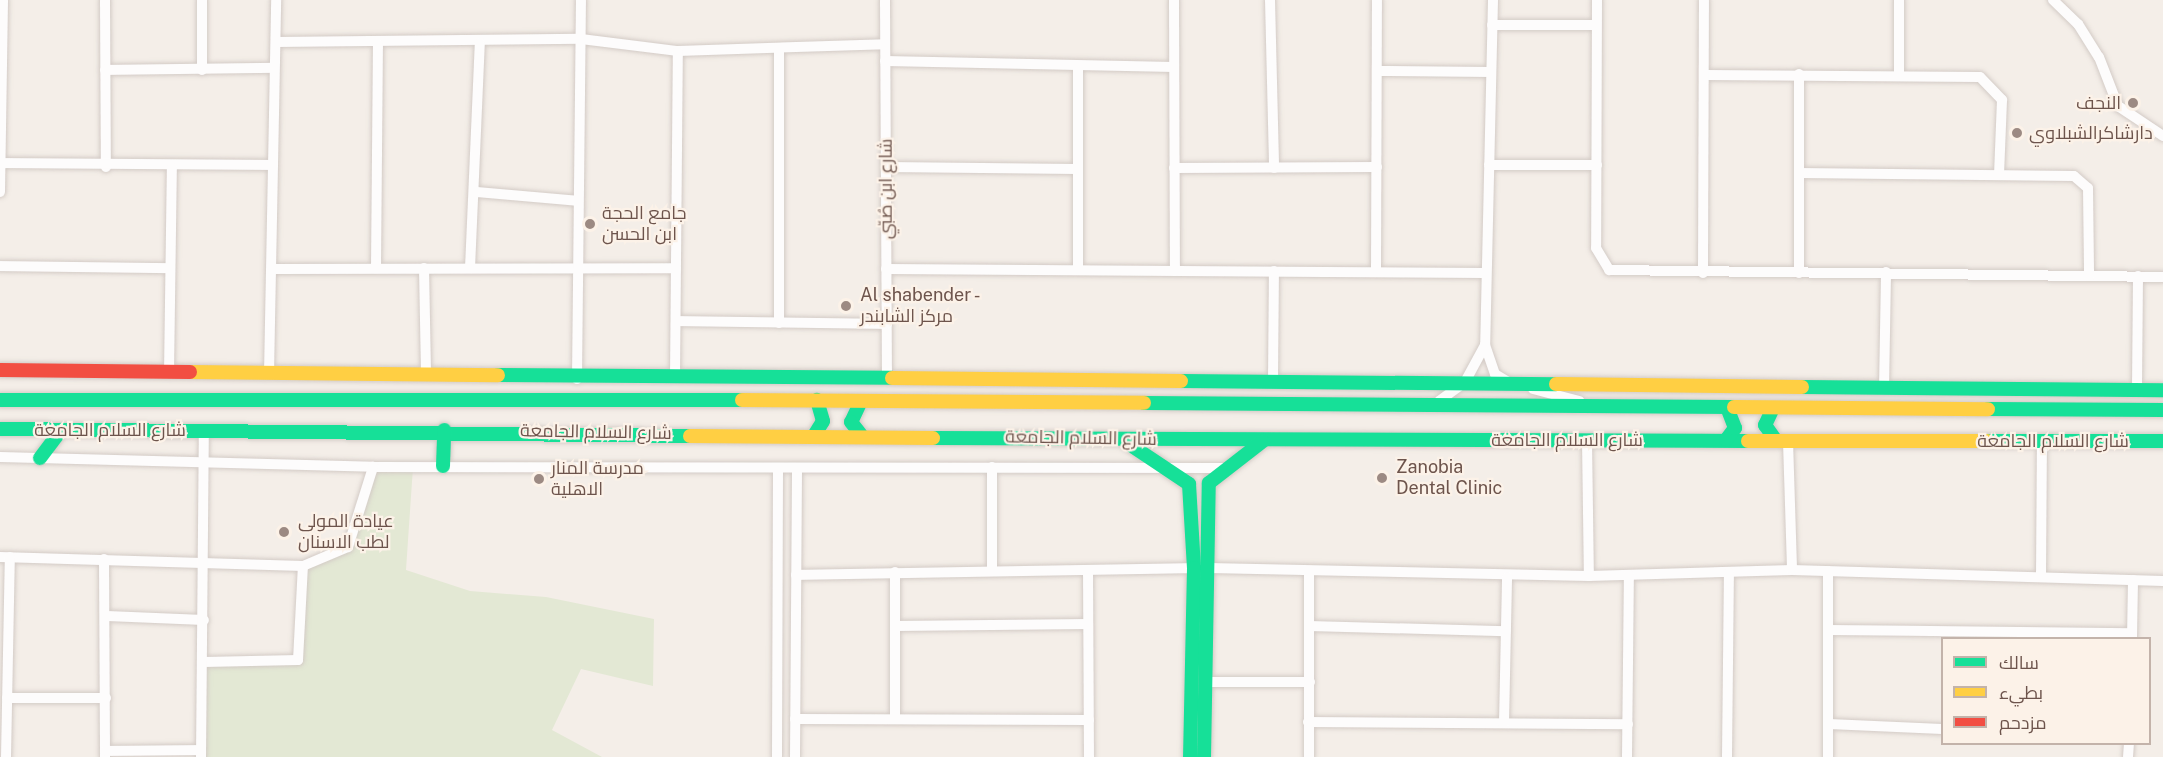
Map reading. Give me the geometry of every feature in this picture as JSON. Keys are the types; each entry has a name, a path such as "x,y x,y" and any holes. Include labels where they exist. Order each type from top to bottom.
{"main road":[{"path":"0,370 129,374 577,379 887,377 1187,379 1884,389 2163,390"},
{"path":"129,374 130,401"},
{"path":"489,377 489,398"},
{"path":"1187,379 1187,403"},
{"path":"2047,409 2048,389"},
{"name":"شارع السلام الجامعة","path":"0,400 489,398 2163,410"},
{"path":"815,434 824,421 817,400"},
{"path":"861,401 851,422 861,435"},
{"path":"1726,407 1735,428 1726,440"},
{"path":"1773,408 1765,425 1782,441"},
{"name":"شارع السلام الجامعة","path":"0,429 444,430 1263,441 2163,441"},
{"path":"40,458 61,430"},
{"path":"443,466 444,430"},
{"path":"1116,439 1170,467 1189,484 1194,568 1190,757"},
{"path":"1204,757 1209,483 1224,468 1263,441"},
{"path":"1189,484 1198,475 1209,483"}],"street":[{"path":"0,192 3,0"},
{"path":"105,0 106,167"},
{"path":"202,0 202,70"},
{"path":"269,374 276,0"},
{"path":"577,379 581,0"},
{"name":"شارع ابن صُبّي","path":"885,0 887,377"},
{"path":"1174,0 1174,271"},
{"path":"1270,0 1274,168"},
{"path":"1376,272 1377,0"},
{"path":"1493,0 1485,345 1495,374 1510,383 1597,406"},
{"path":"1597,0 1596,248 1609,270 1703,273 1886,272 2163,277"},
{"path":"1703,273 1704,0"},
{"path":"1899,0 1899,74"},
{"path":"2053,0 2094,49 2118,106 2163,136"},
{"path":"1492,25 1596,25"},
{"path":"276,42 480,43 581,39 678,51 885,44"},
{"path":"470,268 476,192 480,43"},
{"path":"376,268 378,44"},
{"path":"779,48 779,323"},
{"path":"675,378 678,51"},
{"path":"885,61 1174,67"},
{"path":"1078,66 1078,270"},
{"path":"105,70 274,69"},
{"path":"1377,71 1491,72"},
{"path":"1799,74 1799,273"},
{"path":"1704,75 1899,74 1980,77 1994,86 2002,100 2000,174"},
{"path":"1,163 172,168 273,165"},
{"path":"1489,165 1597,165"},
{"path":"886,167 1077,169"},
{"path":"1174,168 1377,167"},
{"path":"169,373 172,168"},
{"path":"1799,173 2000,174 2085,181 2089,276"},
{"path":"476,192 578,201"},
{"path":"0,266 170,268"},
{"path":"424,268 426,376"},
{"path":"272,269 676,268"},
{"path":"886,269 1486,273"},
{"path":"1273,380 1274,271"},
{"path":"1884,389 1886,272"},
{"path":"2137,390 2138,276"},
{"path":"677,321 887,324"},
{"path":"1431,405 1452,396 1466,382 1485,345"},
{"path":"104,560 107,616 105,754 201,754 204,662 201,561 204,431"},
{"path":"1587,440 1589,576"},
{"path":"1782,441 1792,570"},
{"path":"2042,441 2042,576"},
{"path":"0,457 373,468 443,466 1224,468"},
{"path":"992,467 992,571"},
{"path":"6,757 5,557 201,561 303,566 348,547 373,468"},
{"path":"777,757 778,468"},
{"path":"795,757 797,468"},
{"path":"204,662 297,660 303,566"},
{"path":"796,575 1194,568"},
{"path":"1209,568 1507,577 1792,570 2163,581"},
{"path":"1088,570 1089,757"},
{"path":"1828,571 1828,757"},
{"path":"895,572 895,719"},
{"path":"1309,572 1309,757"},
{"path":"1727,757 1729,573"},
{"path":"1628,757 1629,575"},
{"path":"1504,723 1507,577"},
{"path":"1828,630 2132,636 2133,580"},
{"path":"107,616 204,620"},
{"path":"895,626 1088,624"},
{"path":"1310,626 1506,631"},
{"path":"1207,682 1310,682"},
{"path":"7,698 106,698"},
{"path":"795,719 1089,720"},
{"path":"1308,722 1628,724"},
{"path":"1829,724 1941,729"}],"green space":[{"path":"373,467 413,467 406,570 470,591 546,597 654,619 653,686 581,669 552,730 602,757 201,757 204,662 293,661 303,566 348,547"}],"traffic: fast":[{"path":"498,375 892,378"},
{"path":"1181,381 1556,384"},
{"path":"1802,387 2163,390"},
{"path":"0,400 742,400"},
{"path":"815,434 823,421 817,400"},
{"path":"861,401 851,422 861,435"},
{"path":"1144,403 1734,407"},
{"path":"1726,440 1735,428 1727,407"},
{"path":"1773,408 1765,425 1776,441"},
{"path":"1988,409 2163,410"},
{"path":"0,429 690,436"},
{"path":"40,458 61,430"},
{"path":"443,466 444,430"},
{"path":"933,438 1748,441"},
{"path":"1204,757 1209,483 1263,441"},
{"path":"1987,441 2163,441"},
{"path":"1126,442 1189,484 1194,568 1190,757"}],"traffic: slow":[{"path":"190,372 498,375"},
{"path":"892,378 1181,381"},
{"path":"1556,384 1802,387"},
{"path":"742,400 1144,403"},
{"path":"1734,407 1988,409"},
{"path":"690,436 933,438"},
{"path":"1748,441 1987,441"}],"traffic: jam":[{"path":"0,370 190,372"}],"place":[{"name":"النجف","path":"2133,103"},
{"name":"دارشاكرالشبلاوي","path":"2017,133"},
{"name":"جامع الحجة ابن الحسن","path":"590,224"},
{"name":"Al shabender - مركز الشابندر","path":"846,306"},
{"name":"Zanobia Dental Clinic","path":"1382,478"},
{"name":"مدرسة المنار الاهلية","path":"539,479"},
{"name":"عيادة المولى لطب الاسنان","path":"284,532"}]}
